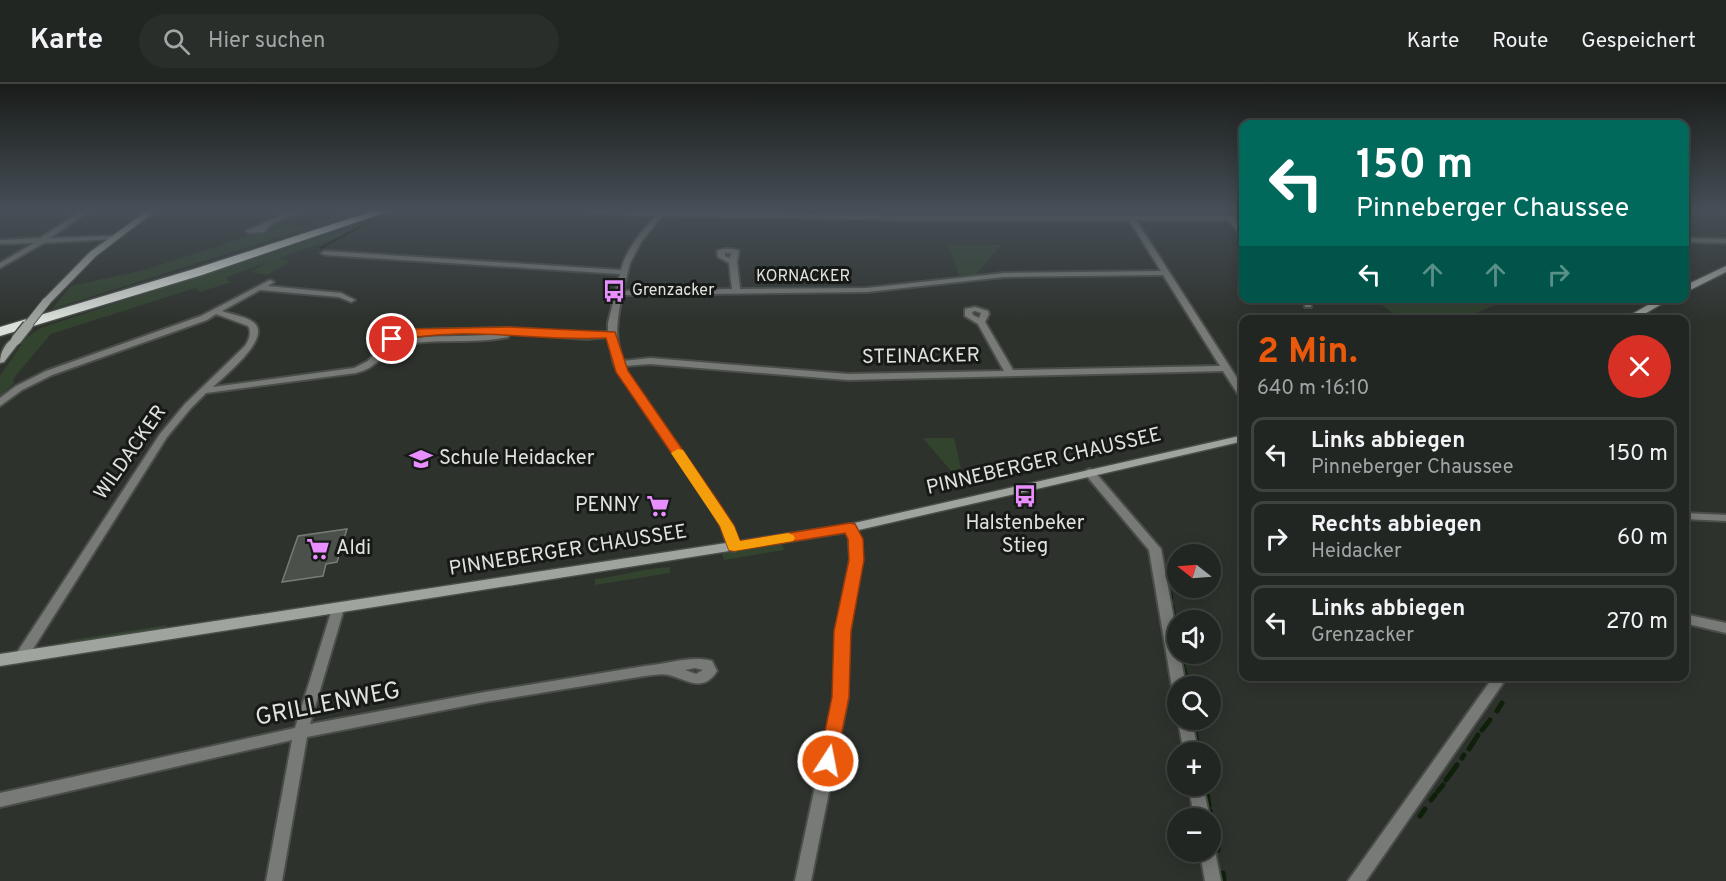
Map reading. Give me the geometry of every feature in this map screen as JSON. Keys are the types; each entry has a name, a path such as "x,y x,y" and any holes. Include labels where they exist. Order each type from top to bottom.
{"highway":[{"path":"0,327 257,248"},
{"path":"0,332 270,248"}],"main road":[{"path":"0,360 46,302 84,261 100,248"},
{"path":"1689,288 1726,269"},
{"path":"1636,315 1658,303"},
{"name":"PINNEBERGER CHAUSSEE","path":"0,660 850,528 1239,439"}],"street":[{"path":"0,266 31,248"},
{"path":"635,248 623,272 611,334 618,364 721,517 732,536 734,547"},
{"path":"1150,248 1239,389"},
{"path":"325,253 623,272"},
{"path":"733,262 736,291"},
{"name":"KORNACKER","path":"619,293 885,289 1030,273 1165,273"},
{"path":"0,404 19,388 49,373 217,312 270,282"},
{"path":"259,288 341,296 351,300"},
{"name":"WILDACKER","path":"21,657 163,436 248,348 255,335 251,324 217,312"},
{"path":"981,322 1010,373"},
{"path":"204,391 351,371 371,363 381,351 403,343 476,340 523,331 587,336 611,334"},
{"name":"STEINACKER","path":"618,364 650,361 848,376 1226,369"},
{"path":"1089,472 1155,549 1177,676"},
{"path":"1689,516 1726,518"},
{"path":"803,881 841,697 842,631 856,560 855,539 850,528"},
{"path":"274,881 301,732 338,609"},
{"path":"1689,619 1726,628"},
{"name":"GRILLENWEG","path":"0,800 301,732 584,680 668,669"},
{"path":"1356,881 1498,681"},
{"path":"1210,862 1213,881"}],"green space":[{"path":"211,248 244,248 52,309 71,286 144,270"},
{"path":"286,248 307,248 277,259 291,261 267,275 251,272 270,261 225,278 231,282 200,292 195,288 51,334 13,379 14,383 0,396 0,376 26,338 40,328"},
{"path":"949,248 998,248 975,275 959,275"},
{"path":"1379,303 1489,303 1495,305 1472,315 1396,315"},
{"path":"923,438 954,438 961,469 951,471"},
{"path":"782,544 784,550 724,560 722,553"},
{"path":"670,567 670,573 595,585 595,579"},
{"path":"167,625 165,630 68,645 70,640"}],"building":[{"name":"Aldi","path":"347,529 337,562 326,564 323,576 282,582 298,536"}],"waterway":[{"path":"1172,606 1173,610"},
{"path":"1184,670 1185,676"},
{"path":"1497,711 1502,703"},
{"path":"1482,730 1490,720"},
{"path":"1195,730 1197,742"},
{"path":"1469,749 1478,735"},
{"path":"1446,780 1457,765"},
{"path":"1438,791 1443,785"},
{"path":"1431,800 1435,795"},
{"path":"1207,796 1209,806"},
{"path":"1420,816 1425,809"},
{"path":"1223,873 1224,881"}],"slow traffic":[{"path":"678,453 727,526 734,547 788,538"}],"place":[{"name":"Grenzacker","path":"614,291"},
{"name":"Schule Heidacker","path":"421,459"},
{"name":"Halstenbeker Stieg","path":"1025,496"},
{"name":"PENNY","path":"658,506"},
{"name":"Aldi","path":"318,549"}],"route":[{"path":"392,339 413,332 509,330 587,336 611,334 622,372 715,507 732,536 734,547 850,528 855,539 856,560 842,631 841,697 828,761"}]}
